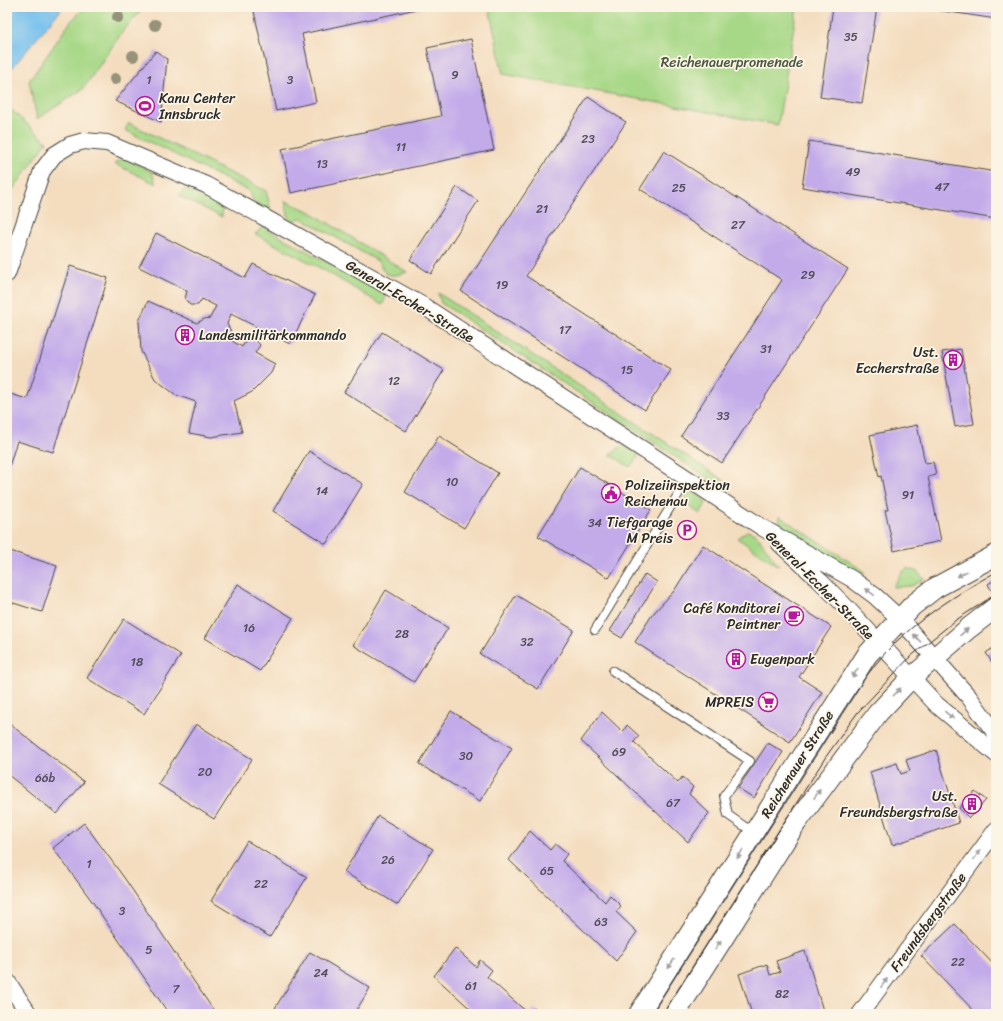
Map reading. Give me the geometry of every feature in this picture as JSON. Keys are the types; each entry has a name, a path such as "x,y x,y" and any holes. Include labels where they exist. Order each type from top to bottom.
{"street":[{"name":"General-Eccher-Straße","path":"7,274 42,171 54,155 70,145 84,141 107,143 206,185 422,305 687,480 763,528 852,578 876,596 899,618 969,696 994,744"},
{"name":"General-Eccher-Straße","path":"763,528 820,581 937,705 994,744"},
{"name":"Reichenauer Straße","path":"639,1014 854,675 878,642 899,618 936,588 996,555"},
{"path":"675,1014 796,823 878,713 934,658 996,607"},
{"name":"Freundsbergstraße","path":"860,1014 996,830"},
{"path":"7,981 29,1014"}],"lane":[{"path":"595,630 687,480"},
{"path":"613,671 750,761 724,796 728,815 754,833"}],"green space":[{"path":"85,7 144,7 123,31 83,89 37,119 29,81 71,21"},
{"name":"Reichenauerpromenade","path":"489,7 797,7 778,125 503,74"},
{"path":"7,106 47,142 11,192 7,205"},
{"path":"129,123 266,191 271,210 254,202 249,191 125,130"},
{"path":"122,159 128,159 152,172 156,184 115,164"},
{"path":"185,189 222,206 222,217 179,196"},
{"path":"285,201 309,211 407,272 397,275 387,274 383,270 380,263 376,260 305,220 301,218 292,221 289,219"},
{"path":"263,227 387,295 382,305 324,270 255,234"},
{"path":"438,293 725,481 721,484 717,484 441,303"},
{"path":"624,445 638,454 638,457 630,467 609,454"},
{"path":"693,492 702,497 706,503 700,514 682,501 687,494"},
{"path":"779,516 864,571 864,575 848,569 836,562 780,525"},
{"path":"747,531 756,534 779,566 737,538"},
{"path":"908,568 918,572 924,579 912,586 893,587 902,572"}],"water":[{"path":"7,7 63,7 7,74"}],"building":[{"path":"253,7 421,8 302,34 316,102 276,111"},
{"path":"833,7 877,7 862,103 820,97"},
{"path":"996,7 996,19 923,8"},
{"path":"471,39 494,150 291,193 282,149 441,116 427,48"},
{"path":"156,51 167,59 161,122 115,101"},
{"path":"588,97 626,122 526,276 671,370 645,410 461,291"},
{"path":"809,141 996,172 996,219 802,187"},
{"path":"664,151 848,269 722,463 681,436 782,280 640,189"},
{"path":"457,187 478,201 431,274 410,260"},
{"name":"Landesmilitärkommando","path":"156,233 245,278 253,264 315,295 290,344 231,314 227,324 231,332 229,339 242,347 247,339 255,339 260,345 255,353 275,364 271,373 252,392 234,401 242,432 211,437 189,433 196,402 176,395 155,379 141,351 139,321 148,301 197,323 204,319 210,318 216,306 202,299 198,305 190,305 185,299 187,291 139,267"},
{"path":"70,266 108,278 53,452 17,441 7,473 7,393 27,399"},
{"path":"382,332 444,370 406,431 344,392"},
{"path":"961,349 974,424 955,427 942,352"},
{"path":"917,425 925,463 933,462 935,470 936,475 928,477 941,541 894,551 885,510 888,510 881,476 879,477 870,435"},
{"path":"439,436 498,473 464,528 405,492"},
{"path":"309,451 363,484 326,544 273,511"},
{"path":"580,467 651,510 609,578 538,536"},
{"name":"Eugenpark","path":"703,545 831,627 799,677 822,692 790,742 635,642 652,615 674,591"},
{"path":"7,550 57,566 42,612 7,601"},
{"path":"645,574 657,582 622,638 610,631"},
{"path":"996,579 996,588 991,590 988,584"},
{"path":"238,584 293,618 260,671 205,638"},
{"path":"386,590 448,628 414,682 353,645"},
{"path":"516,595 574,630 538,689 480,654"},
{"path":"124,619 181,655 144,714 87,678"},
{"path":"996,646 996,669 986,653"},
{"path":"451,711 512,748 480,801 419,764"},
{"path":"602,712 623,732 627,725 639,736 634,742 678,783 682,777 693,787 689,794 709,813 688,842 581,741"},
{"path":"7,722 84,782 57,814 7,774"},
{"path":"196,724 252,759 214,819 158,784"},
{"path":"768,743 783,752 754,798 738,788"},
{"path":"936,750 959,823 892,845 870,772 897,763 901,774 910,771 906,760"},
{"name":"Ust. Freundsbergstraße","path":"975,791 986,800 969,818 959,808"},
{"path":"378,816 433,849 398,905 344,872"},
{"path":"84,823 125,879 216,1014 169,1014 94,904 53,848"},
{"path":"530,831 550,850 555,844 567,854 562,861 605,902 610,895 621,906 616,912 637,932 616,961 509,860"},
{"path":"247,841 307,877 270,937 211,901"},
{"path":"955,924 996,967 996,1014 977,1014 921,956"},
{"path":"455,948 476,967 480,960 492,970 487,977 529,1014 476,1014 434,976"},
{"path":"805,951 824,1014 752,1014 739,974 767,964 770,975 780,972 776,961"},
{"path":"310,952 370,988 354,1014 285,1014 275,1008"},
{"path":"534,1008 540,1014 530,1014"}],"tram line":[{"path":"651,1014 846,706 875,665 898,640 924,618 952,598 996,572"},
{"path":"663,1014 825,758 858,712 910,657 956,620 996,594"}],"place":[{"name":"Kanu Center Innsbruck","path":"145,106"},
{"name":"Landesmilitärkommando","path":"185,335"},
{"name":"Ust. Eccherstraße","path":"953,360"},
{"name":"Polizeiinspektion Reichenau","path":"611,493"},
{"name":"Tiefgarage M Preis","path":"687,530"},
{"name":"Café Konditorei Peintner","path":"794,616"},
{"name":"Eugenpark","path":"736,659"},
{"name":"MPREIS","path":"768,702"},
{"name":"Ust. Freundsbergstraße","path":"972,804"}]}
